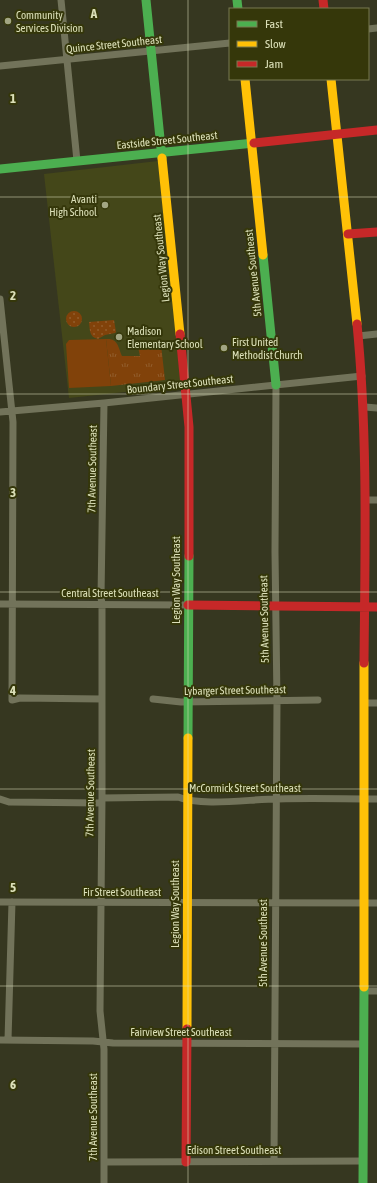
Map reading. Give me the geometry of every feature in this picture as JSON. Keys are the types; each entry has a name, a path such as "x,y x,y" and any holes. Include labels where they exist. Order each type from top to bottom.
{"street":[{"path":"61,0 77,161"},
{"name":"Legion Way Southeast","path":"146,0 187,394 189,427 186,1162"},
{"name":"Quince Street Southeast","path":"0,66 229,43"},
{"name":"5th Avenue Southeast","path":"245,80 276,385 275,552 277,702 274,1161"},
{"path":"331,80 348,234 364,407 365,607 363,1183"},
{"name":"Eastside Street Southeast","path":"0,169 377,130"},
{"path":"348,234 377,232"},
{"path":"0,299 13,422 12,700 20,698 102,699"},
{"path":"358,336 377,334"},
{"name":"Boundary Street Southeast","path":"0,412 104,403 362,376"},
{"name":"7th Avenue Southeast","path":"104,403 101,597 102,800 100,902 100,1011 104,1042 104,1183"},
{"path":"364,407 377,408"},
{"path":"365,500 377,500"},
{"name":"Central Street Southeast","path":"0,604 377,607"},
{"name":"Lybarger Street Southeast","path":"153,699 188,702 277,702 287,700 318,700"},
{"path":"364,703 377,703"},
{"name":"McCormick Street Southeast","path":"0,798 9,802 178,797 187,801 377,799"},
{"name":"Fir Street Southeast","path":"0,902 377,903"},
{"path":"8,1040 12,902"},
{"path":"364,991 377,991"},
{"name":"Fairview Street Southeast","path":"0,1040 89,1041 113,1044 363,1044"},
{"name":"Edison Street Southeast","path":"105,1162 363,1161"}],"shaded area":[{"name":"Madison Elementary School","path":"158,161 181,386 69,398 44,174"}],"green space":[{"path":"71,311 77,311 82,316 80,325 77,327 71,327 66,322 66,316"},
{"path":"114,320 115,333 105,335 98,339 91,335 89,322"},
{"path":"106,339 113,340 115,342 122,356 140,356 138,347 161,345 165,380 111,386"},
{"path":"106,339 111,386 69,388 66,344 69,340"}],"traffic: fast":[{"path":"146,0 162,158"},
{"path":"237,0 238,8"},
{"path":"0,169 254,143"},
{"path":"263,255 276,385"},
{"path":"188,738 189,556"},
{"path":"363,1183 364,987"}],"traffic: slow":[{"path":"245,80 263,255"},
{"path":"331,80 357,324"},
{"path":"162,158 180,334"},
{"path":"364,663 364,987"},
{"path":"187,1029 188,738"}],"traffic: jam":[{"path":"323,0 324,8"},
{"path":"254,143 377,130"},
{"path":"348,234 377,232"},
{"path":"357,324 363,409 364,451 364,663"},
{"path":"180,334 189,427 189,556"},
{"path":"188,605 377,607"},
{"path":"186,1162 187,1029"}],"place":[{"name":"Community Services Division","path":"8,21"},
{"name":"Avanti High School","path":"105,205"},
{"name":"Madison Elementary School","path":"119,337"},
{"name":"First United Methodist Church","path":"224,348"}]}
